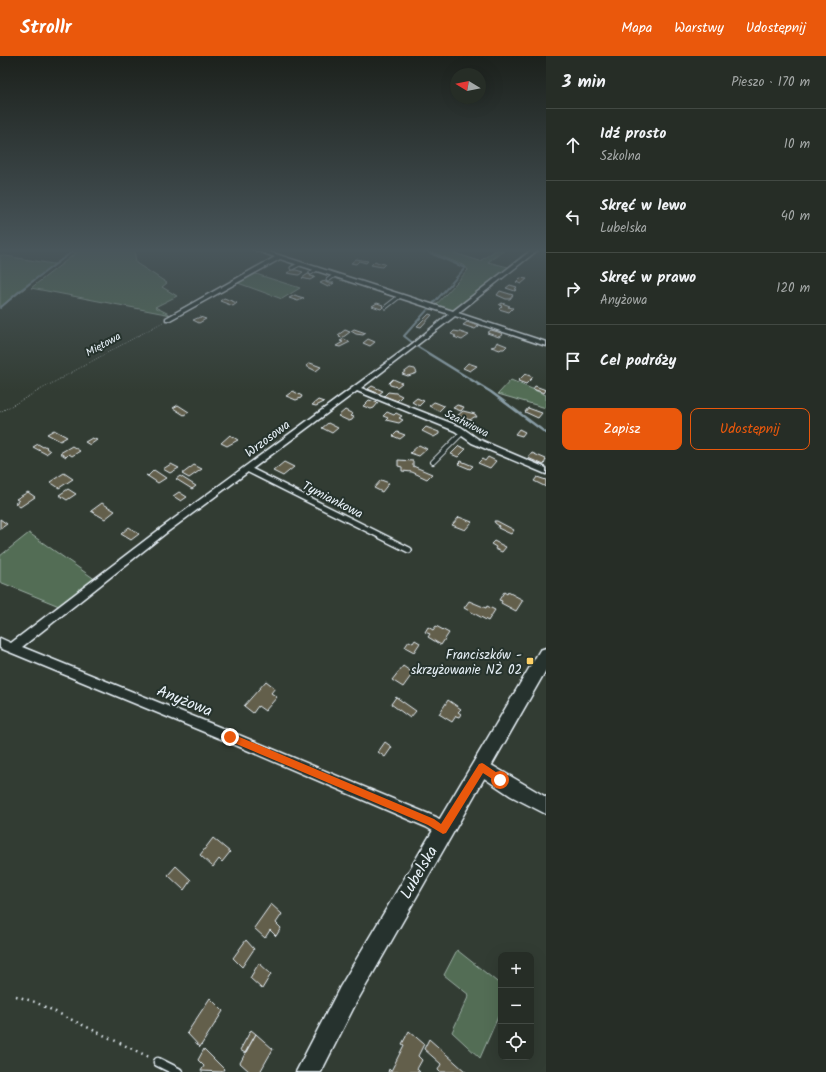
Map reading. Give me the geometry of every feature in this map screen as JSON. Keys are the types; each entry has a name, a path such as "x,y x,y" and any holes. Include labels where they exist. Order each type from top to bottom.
{"main road":[{"name":"Lubelska","path":"308,1072 348,995 546,655"}],"street":[{"path":"168,319 208,296"},
{"path":"401,296 546,344"},
{"name":"Wrzosowa","path":"13,648 100,579 414,345 476,296"},
{"name":"Szałwiowa","path":"355,388 458,429 475,441 546,471"},
{"name":"Anyżowa","path":"0,643 230,737 431,822 443,830"},
{"path":"482,767 517,790 546,806"}],"lane":[{"path":"386,307 399,296"},
{"path":"433,462 463,432"},
{"name":"Tymiankowa","path":"247,468 409,550"},
{"path":"158,1062 178,1072"}],"path":[{"name":"Miętowa","path":"0,412 168,319"},
{"path":"16,996 35,1002 158,1062"}],"green space":[{"path":"0,296 14,296 0,308"},
{"path":"75,296 176,296 155,307 171,315"},
{"path":"275,296 286,296 282,299"},
{"path":"444,296 475,296 454,313 434,307"},
{"path":"511,380 546,395 546,408 498,394"},
{"path":"29,533 96,580 59,606 0,582 0,556"},
{"path":"457,950 498,983 498,1017 480,1058 452,1032 469,995 444,975"}],"building":[{"path":"298,296 304,298 298,301 289,298"},
{"path":"500,296 512,296 510,299"},
{"path":"224,298 237,303 233,306 220,301"},
{"path":"377,303 383,305 381,309 372,306"},
{"path":"502,303 513,308 509,312 499,309 502,306 499,305"},
{"path":"429,314 432,315 421,327 417,326"},
{"path":"200,317 206,319 199,323 193,320"},
{"path":"467,322 479,326 475,329 463,325"},
{"path":"354,329 366,333 363,335 356,334 351,331"},
{"path":"345,330 350,332 342,338 339,337 340,336 338,335"},
{"path":"491,330 503,334 499,337 487,333"},
{"path":"454,331 469,335 462,340 451,334"},
{"path":"344,339 350,342 340,347 336,346 343,342 340,341"},
{"path":"368,339 375,342 370,346 363,343"},
{"path":"497,342 507,346 500,350 491,347 495,346"},
{"path":"310,363 321,367 316,371 306,366"},
{"path":"468,363 477,366 470,371 463,368"},
{"path":"410,368 415,369 417,373 408,376 402,374"},
{"path":"525,374 533,377 526,384 518,381"},
{"path":"393,379 402,383 397,387 390,385 389,383"},
{"path":"372,386 383,391 379,394 368,389"},
{"path":"535,386 546,390 544,393 533,389"},
{"path":"293,391 302,396 301,398 296,400 286,396"},
{"path":"388,392 396,393 402,396 397,401 384,396"},
{"path":"417,398 424,401 419,406 412,402"},
{"path":"318,400 324,402 316,406 312,405"},
{"path":"369,400 378,403 371,409 363,406"},
{"path":"434,402 444,406 439,411 429,406"},
{"path":"178,405 189,412 184,415 173,408"},
{"path":"457,405 464,407 461,411 453,408"},
{"path":"528,408 542,413 538,418 525,412"},
{"path":"345,410 353,414 351,416 354,417 352,420 349,421 338,416"},
{"path":"463,411 475,414 477,417 470,420 458,415"},
{"path":"387,412 394,415 396,413 402,416 399,418 403,420 399,423 386,420 388,418 383,416"},
{"path":"328,423 338,428 332,433 322,428"},
{"path":"426,427 439,432 439,434 434,437 422,431"},
{"path":"519,429 525,432 522,436 515,434"},
{"path":"54,430 67,437 60,441 47,434"},
{"path":"397,432 405,435 400,439 393,436"},
{"path":"230,435 238,440 227,446 221,443"},
{"path":"92,438 97,440 90,445 85,442"},
{"path":"38,444 43,447 47,447 46,448 50,451 46,454 33,447"},
{"path":"419,445 427,449 419,456 410,453"},
{"path":"72,446 80,451 72,456 69,454 66,457 60,453"},
{"path":"459,446 466,449 458,457 451,454"},
{"path":"532,453 546,459 544,465 528,458"},
{"path":"488,457 496,461 490,468 478,463 482,459 485,461"},
{"path":"398,460 413,461 413,466 432,474 427,479 412,472 402,471 402,467 398,466"},
{"path":"461,461 473,466 470,469 458,464"},
{"path":"284,462 294,467 283,476 273,471"},
{"path":"171,464 179,468 170,473 163,469"},
{"path":"194,465 202,469 189,478 182,474"},
{"path":"154,470 166,478 158,483 146,475 148,476"},
{"path":"64,473 73,479 59,488 50,482"},
{"path":"180,476 196,486 192,489 176,479"},
{"path":"537,477 546,480 546,487 534,481"},
{"path":"381,480 389,483 382,492 374,488"},
{"path":"68,489 76,494 67,500 59,495"},
{"path":"28,492 35,497 20,507 15,503 19,501 16,499"},
{"path":"179,492 187,497 181,501 173,496"},
{"path":"102,503 115,511 105,519 91,511"},
{"path":"459,517 472,522 465,530 452,525"},
{"path":"0,519 7,524 0,529"},
{"path":"494,521 497,521 514,530 511,534 498,528 499,526"},
{"path":"129,527 139,534 131,540 121,534"},
{"path":"494,541 506,547 502,552 495,549 496,547 491,544"},
{"path":"504,592 507,594 508,592 523,600 516,611 501,603 502,601 499,600"},
{"path":"469,601 495,610 488,621 464,608"},
{"path":"436,626 449,633 441,645 428,637 430,634 425,632 428,627 433,630"},
{"path":"415,640 420,643 414,652 405,647 409,641 413,643"},
{"path":"403,666 413,673 403,687 392,680"},
{"path":"266,681 275,688 271,693 277,697 265,711 258,706 253,713 244,706"},
{"path":"396,697 416,711 410,718 391,704"},
{"path":"448,700 461,709 458,712 461,714 459,717 456,716 452,722 439,714"},
{"path":"385,742 392,747 385,757 378,752"},
{"path":"213,838 230,852 222,862 219,859 213,867 200,855"},
{"path":"176,866 191,880 184,890 168,875"},
{"path":"271,904 282,914 276,923 281,928 276,936 270,930 265,938 254,928"},
{"path":"246,940 254,949 242,967 233,958"},
{"path":"259,963 271,974 262,989 250,978"},
{"path":"210,998 223,1011 200,1047 187,1033"},
{"path":"251,1030 256,1034 245,1053 240,1050"},
{"path":"409,1031 424,1044 418,1056 422,1060 417,1069 420,1072 388,1072 389,1069 391,1071"},
{"path":"256,1034 273,1049 260,1072 250,1072 240,1063"},
{"path":"429,1039 466,1072 440,1072 438,1070 441,1064 424,1049"},
{"path":"204,1049 224,1069 222,1072 201,1071 204,1066 198,1060"}],"waterway":[{"path":"0,308 13,296"},
{"path":"413,343 404,336 440,296"},
{"path":"418,347 491,392 546,433"}],"place":[{"name":"Franciszków - skrzyżowanie NŻ 02","path":"530,661"}],"route":[{"path":"230,737 431,822 443,830 482,767 500,780"}]}
